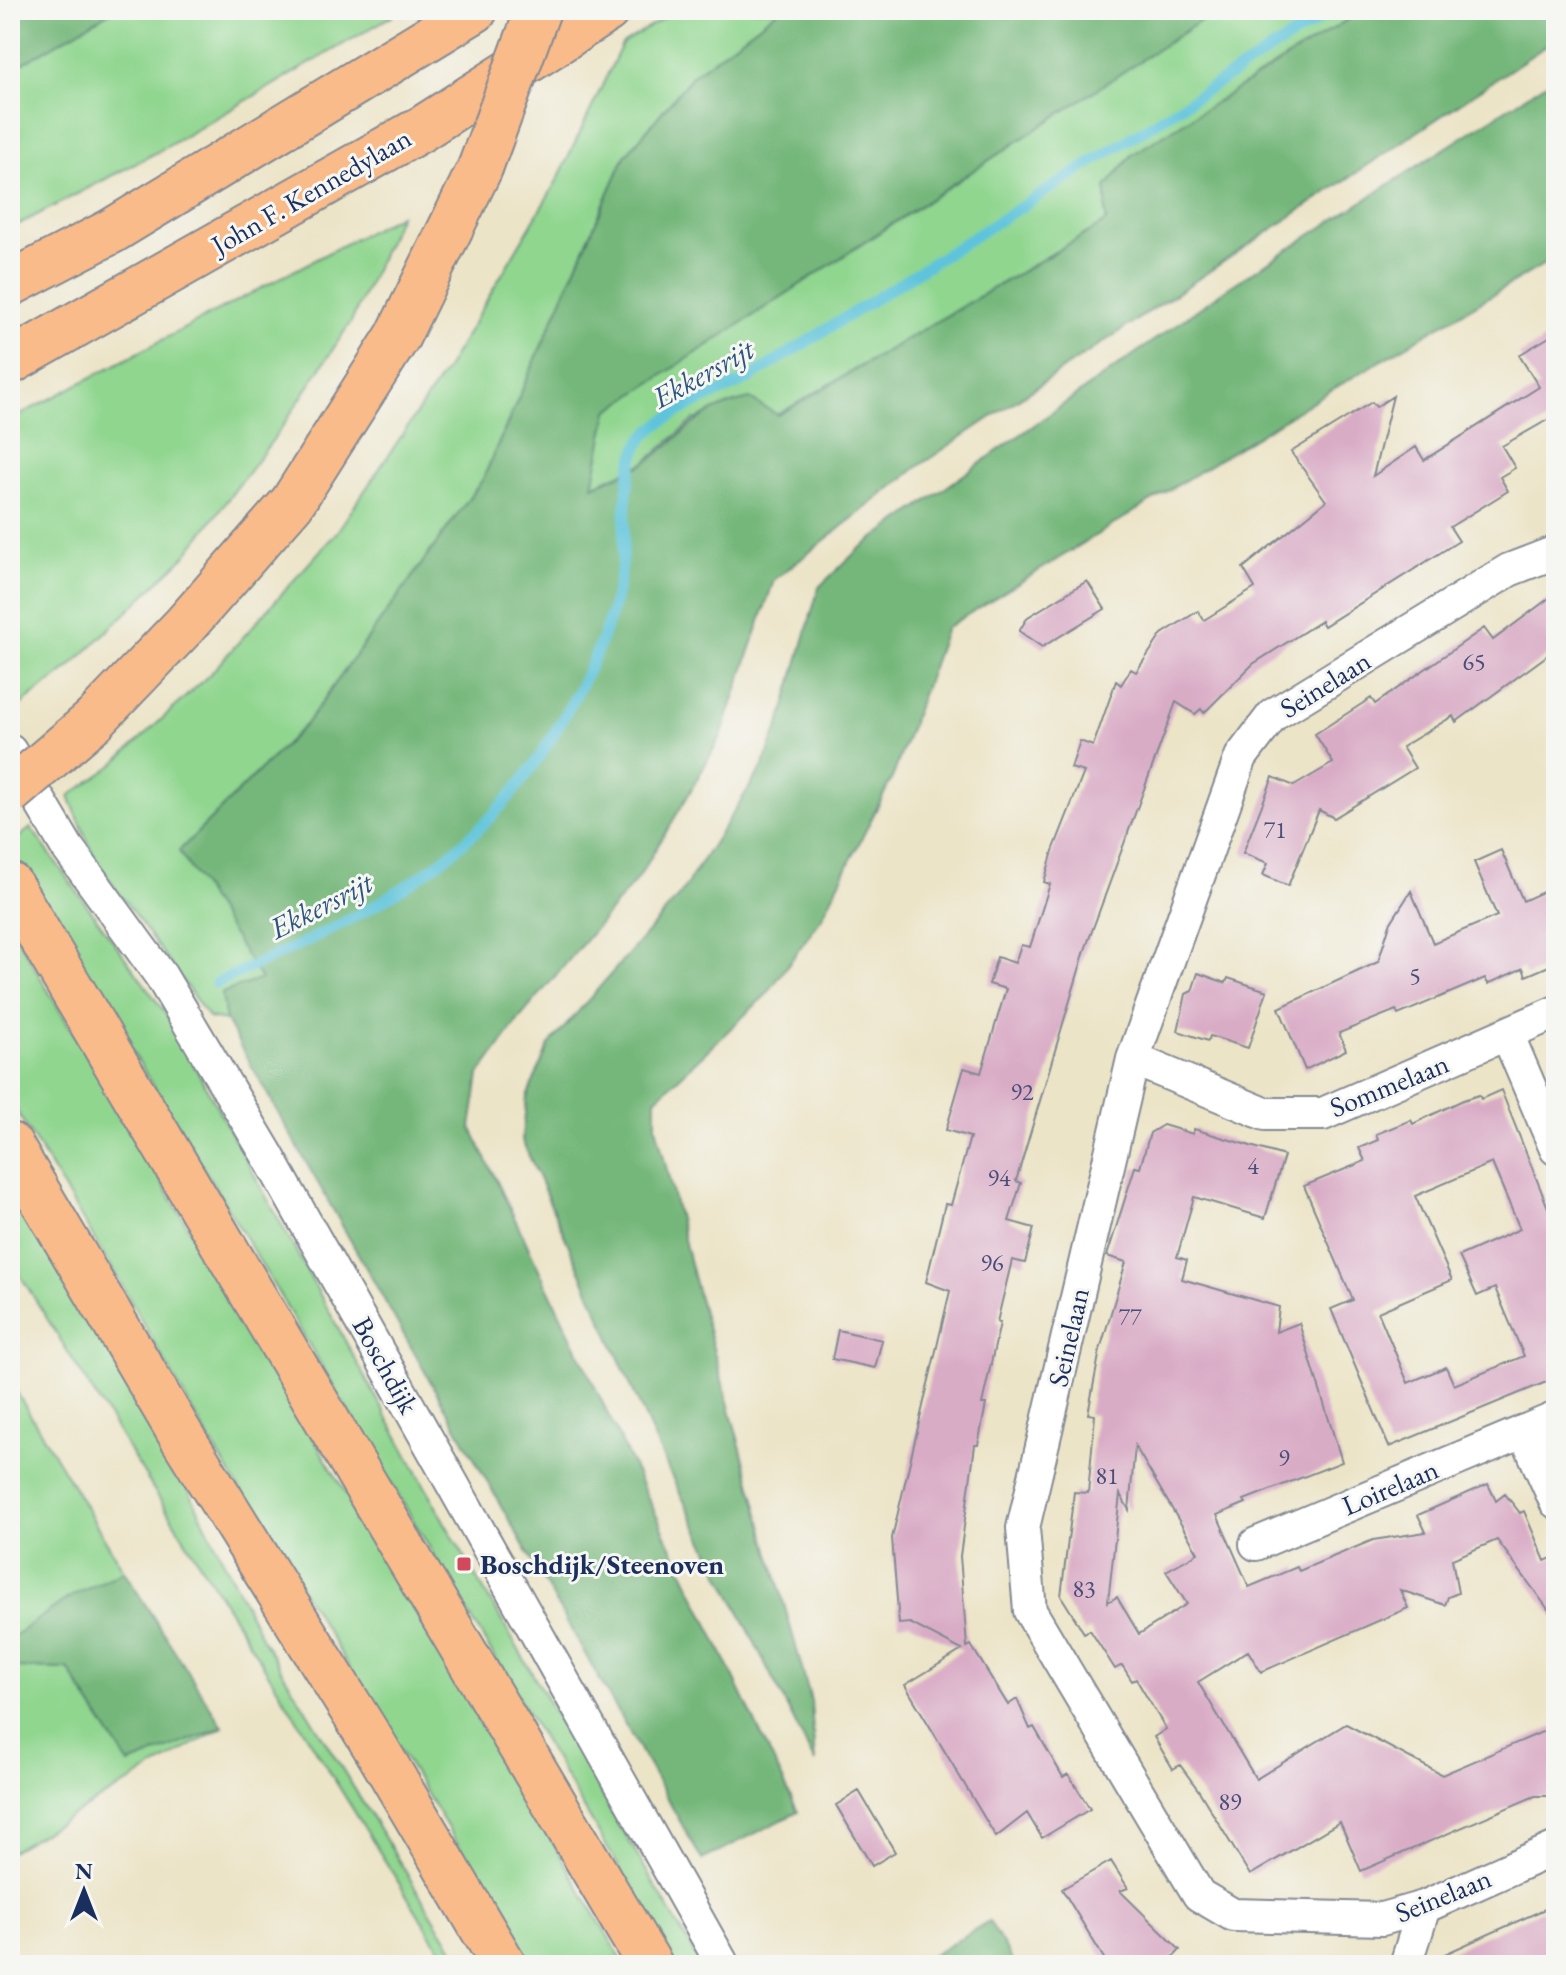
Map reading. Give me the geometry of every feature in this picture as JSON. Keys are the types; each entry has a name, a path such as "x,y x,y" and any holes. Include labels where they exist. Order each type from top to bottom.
{"main road":[{"path":"10,284 112,231 475,10"},
{"path":"10,792 94,720 185,625 292,503 398,336 480,168 538,10"},
{"name":"John F. Kennedylaan","path":"10,362 423,128 607,10"},
{"path":"10,885 650,1965"},
{"path":"10,1145 182,1437 376,1748 504,1965"}],"street":[{"name":"Seinelaan","path":"1556,552 1509,570 1273,715 1241,757 1133,1059 1023,1528 1030,1611 1199,1895 1233,1915 1382,1919 1424,1907 1556,1848"},
{"name":"Boschdijk","path":"10,751 67,847 161,976 268,1156 723,1965"},
{"name":"Sommelaan","path":"1133,1059 1265,1114 1323,1114 1508,1036 1556,1012"},
{"path":"1508,1036 1556,1149"},
{"name":"Loirelaan","path":"1256,1544 1556,1418"},
{"path":"1524,1431 1556,1502"},
{"path":"1406,1965 1424,1907"}],"green space":[{"path":"10,10 113,10 10,71"},
{"path":"113,10 402,10 161,150 10,229 10,71"},
{"path":"677,10 779,10 693,75 625,156 483,479 306,724 179,851 262,979 222,993 226,1021 209,1018 95,859 69,796 112,766 212,672 337,532 445,371 558,179 622,44"},
{"path":"779,10 1217,10 608,411 593,486 639,467 715,410 750,399 778,415 1106,222 1106,187 1132,155 1363,10 1556,10 1556,39 920,465 774,580 721,736 686,799 639,877 519,1019 479,1075 471,1127 798,1812 702,1860 226,1021 222,993 261,979 179,851 306,724 483,479 625,156 693,75"},
{"path":"1217,10 1363,10 1132,155 1106,187 1106,222 777,415 750,399 694,420 644,463 592,486 608,411"},
{"path":"1556,77 1556,257 1323,395 946,628 893,776 822,917 767,994 656,1099 656,1126 693,1276 811,1701 815,1763 668,1469 522,1140 527,1097 549,1045 680,895 763,766 782,717 819,587 859,549 1228,288"},
{"path":"400,215 352,320 278,433 185,556 70,667 14,710 10,703 10,420"},
{"path":"31,828 166,1014 445,1523 701,1965 677,1965 216,1188 10,852 10,844"},
{"path":"10,926 625,1965 532,1965 201,1426 112,1268 10,1100"},
{"path":"10,1180 165,1442 261,1637 463,1965 450,1965 10,1259"},
{"path":"10,1381 124,1571 68,1598 10,1639"},
{"path":"124,1571 223,1727 129,1764 68,1669 16,1668 10,1664 10,1639 68,1598"},
{"path":"10,1664 16,1668 68,1669 129,1764 223,1727 10,1852"},
{"path":"989,1921 1015,1965 917,1965"}],"building":[{"path":"1556,333 1556,415 1502,446 1515,468 1500,477 1508,491 1450,527 1459,541 1324,626 1321,621 1253,664 1204,713 1201,709 1195,714 1176,702 1085,950 1016,1181 1021,1183 1009,1221 1034,1228 1025,1263 1012,1260 997,1322 1000,1323 982,1404 986,1404 978,1445 975,1445 960,1556 967,1647 971,1645 1008,1705 1017,1699 1030,1729 1034,1727 1063,1777 1068,1774 1090,1809 1042,1838 1027,1813 996,1837 905,1685 962,1650 910,1623 899,1624 892,1538 950,1291 926,1282 945,1204 951,1205 970,1137 946,1130 964,1068 981,1073 1006,989 989,984 997,957 1015,963 1021,945 1030,947 1050,884 1044,882 1053,851 1084,772 1071,768 1080,741 1093,746 1116,681 1121,685 1131,669 1136,672 1162,634 1198,611 1204,620 1255,588 1243,568 1326,501 1291,452 1372,402 1376,407 1393,396 1373,476 1416,447 1424,460 1539,387 1519,355"},
{"path":"1087,581 1105,609 1042,647 1019,631 1028,617"},
{"path":"1556,593 1556,649 1456,722 1453,716 1402,747 1415,768 1334,818 1319,810 1288,886 1263,875 1268,863 1243,853 1273,777 1294,786 1333,763 1315,734 1371,698 1375,704 1484,628 1493,640"},
{"path":"1501,850 1523,901 1556,886 1556,963 1526,976 1523,968 1488,984 1485,978 1398,1015 1396,1010 1339,1033 1346,1050 1305,1070 1279,1008 1378,962 1390,924 1411,891 1433,943 1497,916 1474,862"},
{"path":"1198,973 1226,983 1228,978 1267,991 1248,1048 1210,1036 1208,1041 1178,1031 1186,994 1192,991"},
{"path":"1501,1090 1556,1228 1556,1378 1389,1447 1331,1309 1353,1300 1304,1186 1365,1161 1359,1148 1378,1140 1376,1134 1411,1120 1413,1124 1463,1100 1479,1095 1481,1099","holes":["1492,1163 1520,1229 1459,1256 1477,1296 1495,1288 1524,1356 1454,1385 1446,1367 1408,1383 1378,1312 1452,1280 1415,1196"]},
{"path":"1163,1125 1193,1134 1194,1129 1284,1156 1265,1218 1194,1197 1177,1257 1187,1260 1182,1279 1279,1307 1276,1332 1299,1323 1342,1462 1244,1500 1246,1503 1217,1515 1249,1587 1297,1567 1299,1571 1373,1540 1426,1532 1418,1515 1488,1484 1496,1501 1505,1494 1520,1513 1524,1511 1545,1561 1556,1556 1556,1620 1497,1540 1452,1559 1458,1593 1448,1597 1445,1605 1400,1590 1408,1608 1261,1672 1248,1651 1198,1682 1256,1779 1346,1724 1442,1775 1556,1726 1556,1796 1535,1796 1361,1871 1340,1822 1250,1875 1199,1791 1180,1765 1173,1769 1154,1737 1166,1729 1136,1679 1132,1681 1122,1665 1115,1669 1090,1630 1084,1633 1061,1596 1074,1492 1088,1493 1095,1415 1088,1414 1100,1350 1126,1262 1107,1256 1135,1167 1140,1168 1150,1133","holes":["1135,1446 1198,1553 1166,1571 1187,1604 1139,1634 1117,1597 1108,1602 1120,1494 1129,1510"]},
{"path":"838,1330 882,1340 875,1368 832,1359"},
{"path":"859,1791 895,1852 872,1866 836,1805"},
{"path":"1111,1861 1128,1888 1120,1891 1180,1950 1166,1965 1108,1965 1062,1889"},
{"path":"1556,1904 1556,1965 1426,1965 1427,1962"}],"waterway":[{"name":"Ekkersrijt","path":"216,983 308,940 397,892 438,864 476,832 511,795 542,753 578,691 608,623 620,577 631,469 635,453 650,431 675,414 746,380 1334,10"}],"place":[{"name":"Boschdijk/Steenoven","path":"464,1564"}]}
